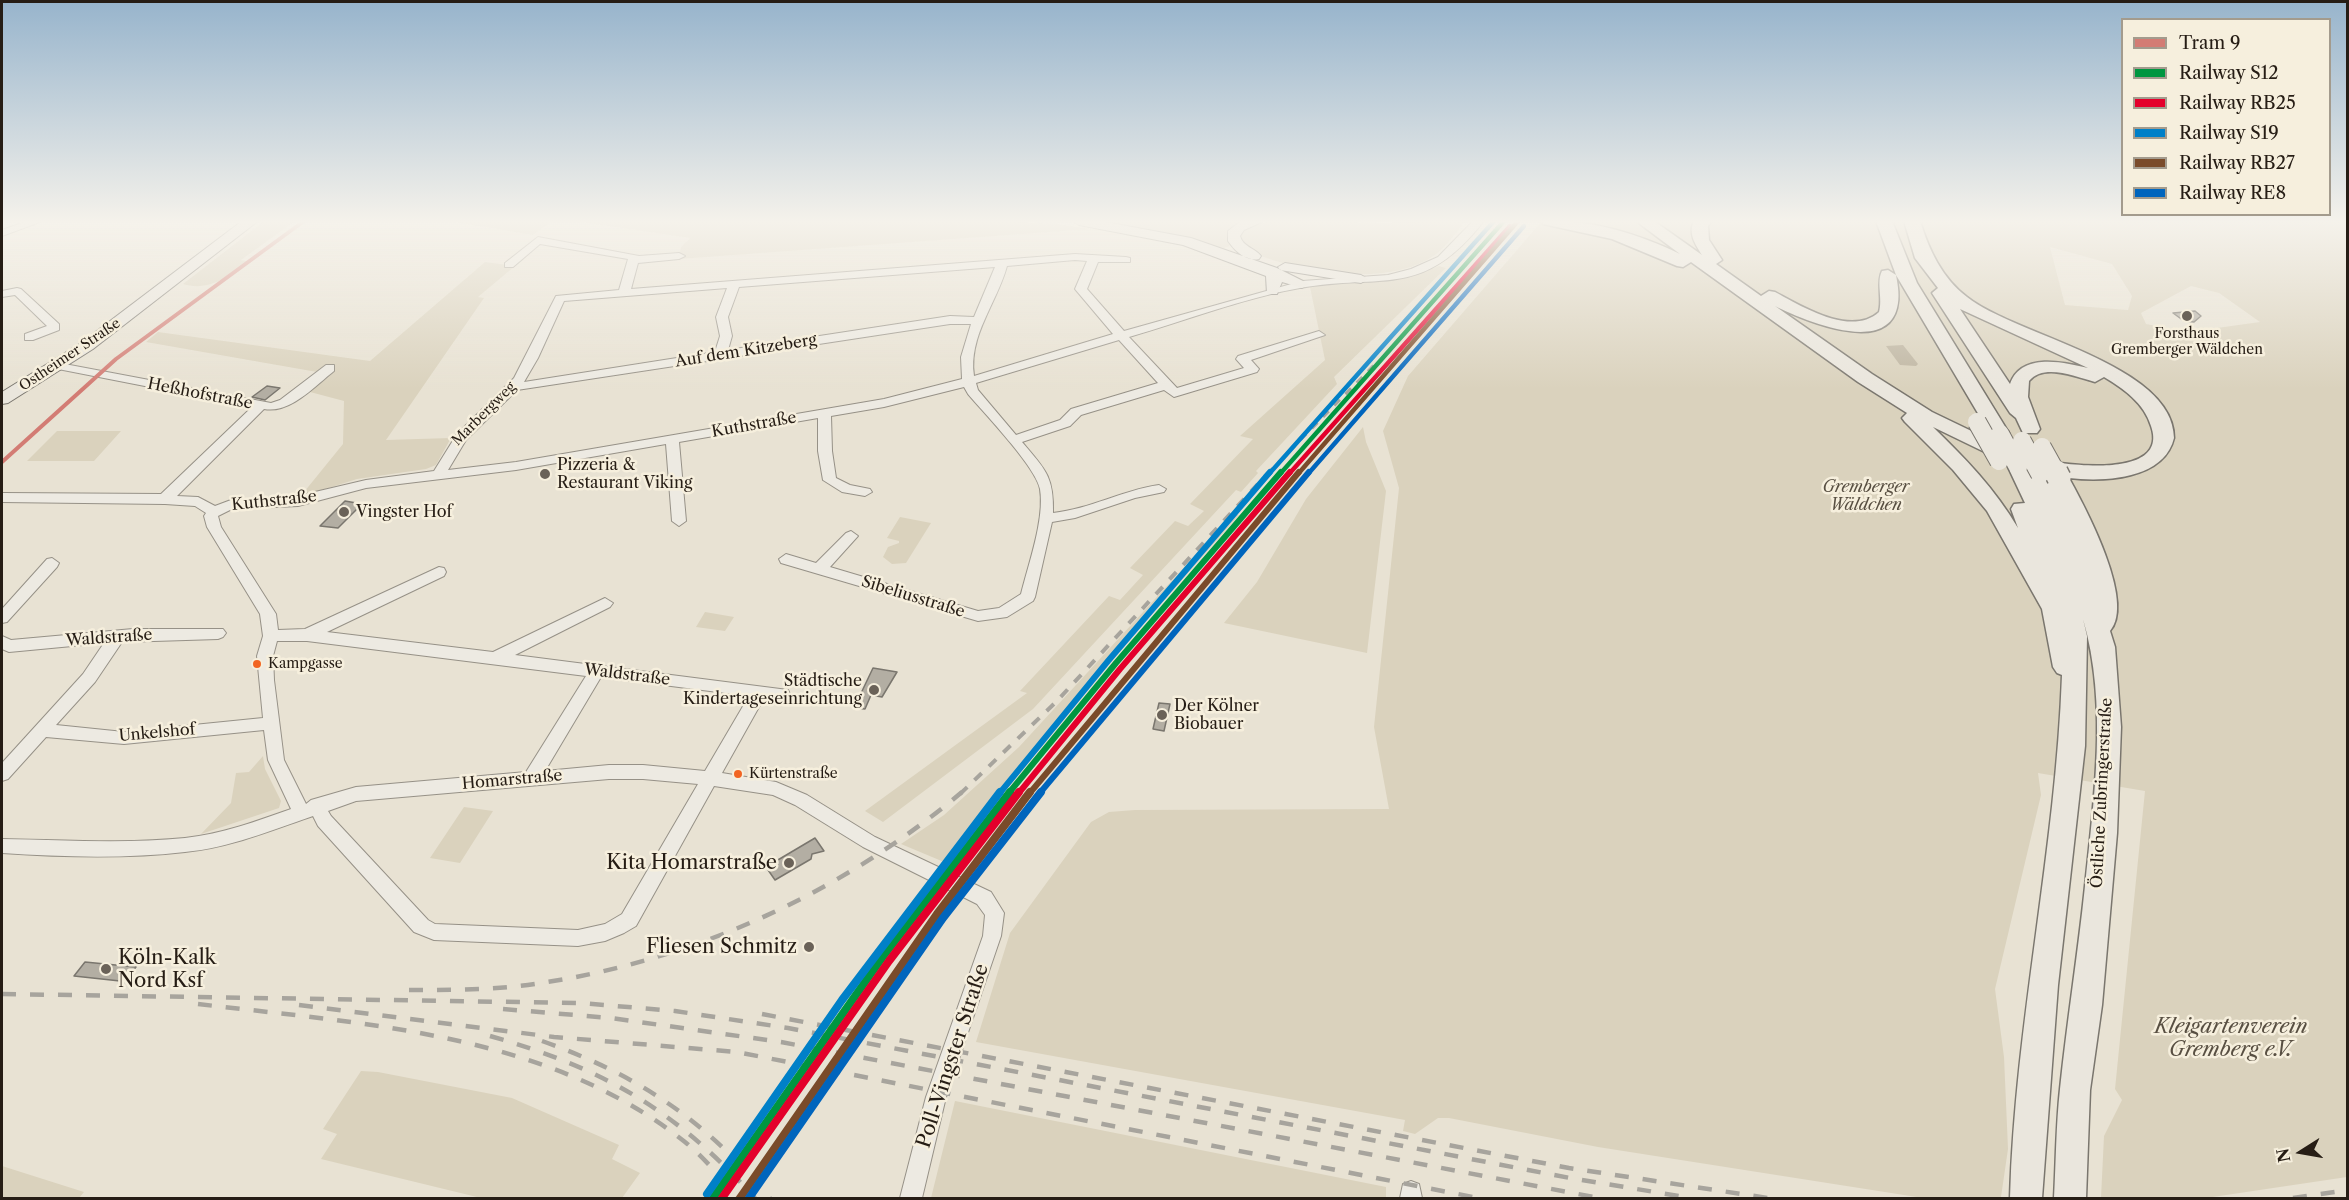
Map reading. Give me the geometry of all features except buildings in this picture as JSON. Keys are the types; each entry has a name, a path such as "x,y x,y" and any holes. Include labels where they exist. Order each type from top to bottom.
{"highway":[{"path":"1711,277 1746,294"},
{"path":"1722,277 1865,378 1925,416 2003,454 2047,467 2097,473 2135,467 2153,458 2164,442 2163,423 2140,392 2122,378 2090,362 2006,328 1966,306 1937,277"},
{"path":"1740,277 1924,403 1960,424 2006,444 2043,457 2087,462 2125,456 2141,448 2150,435 2137,406 2122,390 2095,376 2074,369 2051,367 2032,369 2021,380 2018,394 2026,435"},
{"path":"1769,296 1828,323 1860,326 1877,322 1887,315 1890,302 1888,277"},
{"path":"1889,277 1977,422 2009,464 2033,534 2053,608 2073,704"},
{"name":"Östliche Zubringerstraße","path":"1905,277 2000,433 2009,464 2051,536 2065,580 2075,636 2072,746 2060,860 2043,985 2026,1198"},
{"name":"Östliche Zubringerstraße","path":"1921,277 1929,293 2026,435 2050,476 2103,647 2107,692 2108,757 2095,925 2075,1090 2070,1198"},
{"path":"1933,277 1941,295 2026,435 2042,447 2050,476"},
{"path":"1865,378 1958,463 1995,507 2053,608"}],"main road":[{"name":"Ostheimer Straße","path":"2,399 114,327 179,277"},
{"path":"1272,291 1274,277"},
{"path":"1286,277 1302,284"},
{"path":"1300,277 1302,284"},
{"path":"1348,277 1361,279"}],"street":[{"path":"624,293 628,277"},
{"name":"Marbergweg","path":"439,476 451,447 459,437 513,387 560,298 831,277"},
{"path":"968,381 967,348 999,277"},
{"path":"1085,277 1081,289 1174,393 1253,369 1242,359 1319,335"},
{"name":"Kuthstraße","path":"2,498 198,502 214,512 231,505 298,501 366,484 439,476 884,403 968,381 1116,329 1302,284 1395,277"},
{"path":"720,355 726,336 722,317 734,285"},
{"path":"2,294 17,291 55,327 29,337"},
{"name":"Auf dem Kitzeberg","path":"513,387 950,320 979,321"},
{"name":"Heßhofstraße","path":"58,365 260,406 285,403 330,368"},
{"name":"Sibeliusstraße","path":"786,559 964,614 978,616 1002,613 1028,597 1046,518 1047,489 1039,471 972,391 968,381"},
{"path":"1015,440 1065,423 1076,412 1166,385"},
{"path":"165,500 260,406"},
{"path":"824,414 825,451 830,480 847,489 865,492"},
{"path":"672,439 680,521"},
{"path":"1046,518 1065,517 1140,491 1159,489"},
{"path":"214,512 211,516 214,527 244,571 268,614 271,636 265,656 278,769 309,808 325,822 421,926 434,932 578,938 619,928 629,920 760,691"},
{"path":"820,568 851,536"},
{"path":"2,618 52,563"},
{"name":"Waldstraße","path":"307,635 439,572"},
{"path":"495,658 605,603"},
{"name":"Waldstraße","path":"4,647 133,635 218,633"},
{"name":"Waldstraße","path":"271,636 307,635 782,694"},
{"path":"2,774 89,678 116,638"},
{"path":"532,778 597,671"},
{"name":"Unkelshof","path":"42,730 124,738 272,723"},
{"name":"Homarstraße","path":"2,846 105,848 186,845 246,832 309,808 373,792 617,772 711,779 776,789 801,800 869,842 984,898 995,913"},
{"name":"Poll-Vingster Straße","path":"911,1198 936,1097 992,936 995,913"}],"green space":[{"path":"192,277 227,277 201,286 183,284"},
{"path":"468,277 502,277 478,297 484,298 386,440 451,438 436,465 426,469 357,479 300,497 343,444 344,401 295,388 317,372 146,342 158,332 370,361"},
{"path":"1437,277 1334,377 1337,384 1256,471 1258,473 1241,492 1236,490 1033,709 883,822 865,811 1027,693 1020,691 1109,596 1120,600 1143,575 1130,568 1175,521 1188,526 1204,511 1190,504 1253,439 1240,436 1325,360 1310,287"},
{"path":"1494,277 2058,277 2065,305 2128,310 2132,296 2120,277 2347,277 2347,1177 2206,1198 2101,1198 2104,1136 2122,1100 2115,1089 2145,791 2038,773 2041,795 1995,989 2004,1057 2008,1149 2001,1197 1923,1198 1598,1147 1449,1118 1438,1118 1415,1134 1403,1131 1405,1120 976,1042 1010,933 1091,822 1109,812 1135,810 1389,809 1374,727 1399,488 1383,431 1408,376","holes":["2191,286 2219,293 2260,322 2188,332 2146,324 2141,313"]},
{"path":"1363,427 1366,442 1386,491 1367,653 1224,623 1257,582 1306,499"},
{"path":"57,431 121,431 94,461 27,461"},
{"path":"1234,513 1239,515 1060,719 944,862 901,844 944,815 1019,747"},
{"path":"900,517 931,523 906,563 892,564 883,557 888,547 899,543 899,541 887,538"},
{"path":"705,612 734,617 725,631 696,627"},
{"path":"263,756 265,769 281,801 279,808 201,834 231,803 236,773 249,772"},
{"path":"464,807 493,811 460,863 430,858"},
{"path":"361,1071 378,1072 512,1098 619,1145 612,1159 640,1173 622,1198 481,1198 321,1159 337,1134 323,1129"},
{"path":"955,1101 1386,1187 1386,1198 931,1198"},
{"path":"2,1166 84,1192 79,1198 2,1198"}],"shaded area":[{"path":"1903,345 1918,364 1916,366 1900,365 1886,346"}],"railway":[{"path":"1267,474 1378,361"},
{"path":"960,794 1056,702 1269,472"},
{"path":"409,990 458,990 541,983 655,958 711,939 765,916 868,861 916,828 962,792"},
{"path":"2,994 580,1003 675,1011 788,1028 1570,1178 1691,1198"},
{"path":"198,1004 389,1028 453,1040 515,1056 575,1077 632,1106 685,1142 739,1198"},
{"path":"299,1005 554,1037 737,1052 1478,1198"},
{"path":"503,1009 611,1018 781,1042 1599,1198"},
{"path":"762,1014 1569,1168 1768,1198"},
{"path":"490,1036 568,1062 635,1096 696,1140 755,1198"},
{"path":"542,1041 609,1069 668,1103 720,1145 770,1198"},
{"path":"2293,1198 2348,1190"}],"tram line":[{"name":"9","path":"2,462 116,359 228,277"}],"rail line":[{"name":"S19","path":"707,1194 876,952 1045,736 1234,513 1444,277"},
{"name":"S12","path":"713,1198 849,1003 992,814 1116,663 1454,277"},
{"name":"RB25","path":"722,1198 889,961 959,868 1057,745 1183,594 1464,277"},
{"name":"RB27","path":"740,1198 859,1023 937,914 1029,794 1340,423 1469,277"},
{"name":"RE8","path":"749,1198 943,918 1035,799 1346,428 1479,277"}],"place":[{"name":"Forsthaus Gremberger Wäldchen","path":"2187,316"},
{"name":"Pizzeria & Restaurant Viking","path":"545,474"},
{"name":"Vingster Hof","path":"344,512"},
{"name":"Kampgasse","path":"257,664"},
{"name":"Städtische Kindertageseinrichtung","path":"874,690"},
{"name":"Der Kölner Biobauer","path":"1162,715"},
{"name":"Kürtenstraße","path":"738,774"},
{"name":"Kita Homarstraße","path":"789,863"},
{"name":"Fliesen Schmitz","path":"809,947"},
{"name":"Köln-Kalk Nord Ksf","path":"106,969"}],"park label":[{"name":"Gremberger Wäldchen","path":"1866,496"},
{"name":"Kleigartenverein Gremberg e.V.","path":"2231,1038"}]}
